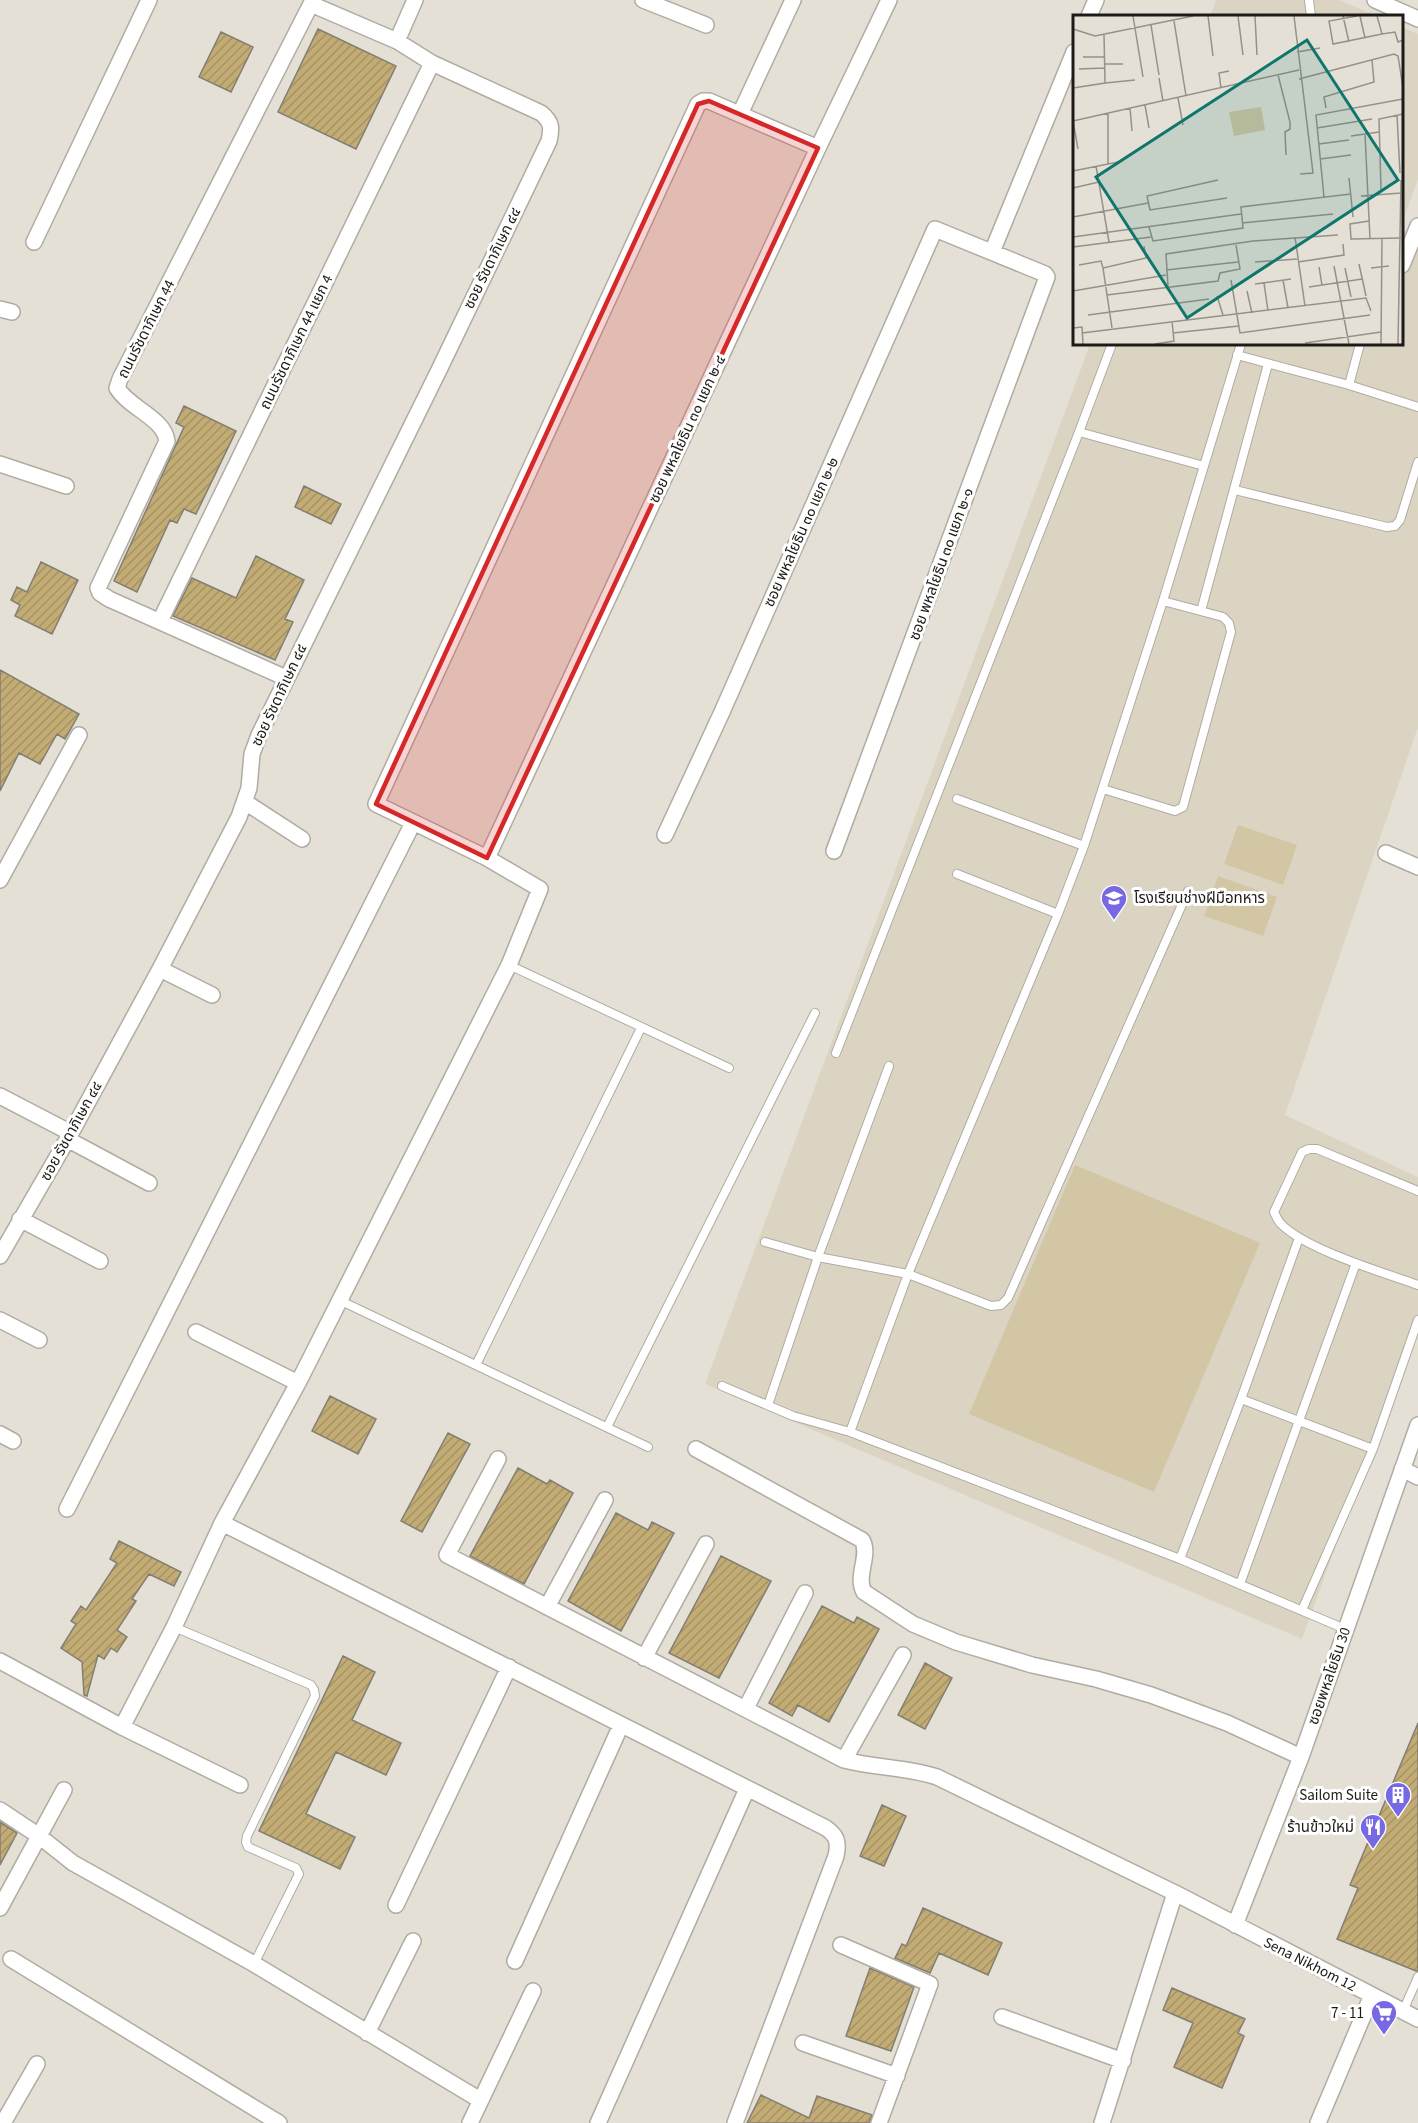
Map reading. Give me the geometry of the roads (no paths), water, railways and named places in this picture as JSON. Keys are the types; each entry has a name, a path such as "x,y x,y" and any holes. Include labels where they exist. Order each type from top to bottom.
{"street":[{"path":"34,242 148,0"},
{"path":"397,41 415,0"},
{"path":"643,0 706,25"},
{"path":"740,114 793,0"},
{"name":"ซอย พหลโยธิน ๓๐ แยก ๒-๔","path":"487,858 889,0"},
{"path":"1089,15 1096,0"},
{"path":"1375,0 1418,19"},
{"path":"312,2 397,41 432,63"},
{"name":"ถนนรัชดาภิเษก 44","path":"286,678 109,599 100,593 98,588 167,441 166,433 160,425 123,398 117,388 120,379 312,2"},
{"path":"992,252 1073,54"},
{"name":"ถนนรัชดาภิเษก 44 แยก 4","path":"160,621 432,63"},
{"name":"ซอย รัชดาภิเษก ๔๔","path":"0,1256 69,1136 160,969 245,802 249,788 252,754 259,735 549,141 552,127 549,119 541,113 432,63"},
{"path":"122,1727 174,1627 222,1523 298,1383 509,965 540,889 487,858 376,804 698,104 703,100 709,100 818,148"},
{"path":"1403,263 1418,226"},
{"name":"ซอย พหลโยธิน ๓๐ แยก ๒-๒","path":"665,835 722,712 935,229 992,252"},
{"name":"ซอย พหลโยธิน ๓๐ แยก ๒-๑","path":"834,851 1047,277 1045,274 992,252"},
{"path":"0,464 66,486"},
{"path":"0,880 79,735"},
{"path":"245,802 302,839"},
{"path":"67,1509 413,823"},
{"path":"1386,853 1418,867"},
{"path":"160,969 212,995"},
{"path":"0,1096 148,1183"},
{"path":"20,1219 100,1261"},
{"path":"0,1320 39,1340"},
{"path":"196,1332 298,1383"},
{"name":"ซอยพหลโยธิน 30","path":"1235,1925 1301,1757 1418,1425"},
{"path":"696,1449 862,1540 865,1546 861,1583 864,1592 912,1624 956,1642 1032,1665 1096,1679 1151,1695 1227,1723 1301,1757"},
{"name":"Sena Nikhom 12","path":"498,1459 447,1555 844,1760 864,1765 920,1771 937,1777 1175,1893 1418,2019"},
{"path":"1402,1469 1418,1477"},
{"path":"547,1607 605,1500"},
{"path":"222,1523 834,1834 838,1844 836,1856 735,2123"},
{"path":"644,1658 706,1544"},
{"path":"746,1708 805,1593"},
{"path":"844,1760 903,1655"},
{"path":"0,1661 122,1727 240,1785"},
{"path":"396,1905 509,1667"},
{"path":"515,1960 621,1725"},
{"path":"598,2123 747,1789"},
{"path":"0,1908 64,1790"},
{"path":"0,1810 39,1836 73,1863 254,1964 480,2100"},
{"path":"1102,2123 1175,1893"},
{"path":"367,2033 413,1941"},
{"path":"842,1945 930,1984 879,2123"},
{"path":"11,1959 279,2123"},
{"path":"471,2123 533,1991"},
{"path":"1318,2123 1372,1995"},
{"path":"1002,2017 1123,2061"},
{"path":"803,2043 897,2076"},
{"path":"3,2123 38,2064"}],"lane":[{"path":"1309,0 1311,15"},
{"path":"836,1053 1112,345"},
{"path":"850,1432 908,1274 1058,914 1084,846 1163,601 1241,345"},
{"path":"1349,385 1360,345"},
{"path":"1237,355 1349,385 1418,407"},
{"path":"1201,611 1268,364"},
{"path":"1079,432 1204,466"},
{"path":"1235,490 1387,527 1395,526 1400,520 1418,462"},
{"path":"1103,789 1175,811 1183,807 1231,632 1229,623 1223,617 1163,601"},
{"path":"957,799 1084,846"},
{"path":"957,874 1058,914"},
{"path":"765,1242 818,1257 908,1274 991,1306 1001,1305 1008,1298 1188,891"},
{"path":"509,965 729,1068"},
{"path":"607,1427 815,1013"},
{"path":"476,1365 641,1028"},
{"path":"768,1405 818,1257 889,1066"},
{"path":"1418,1191 1317,1149 1309,1149 1302,1152 1274,1212 1279,1223 1299,1238 1356,1263 1418,1285"},
{"path":"1180,1559 1241,1400 1299,1238"},
{"path":"1240,1584 1356,1263"},
{"path":"339,1300 648,1447"},
{"path":"1302,1610 1373,1449 1418,1320"},
{"path":"722,1386 793,1416 850,1432 1180,1559 1345,1629"},
{"path":"1241,1400 1373,1449"},
{"path":"174,1627 311,1685 314,1690 315,1696 247,1836 248,1847 296,1868 299,1874 254,1964"},
{"path":"1403,2011 1418,1977"}],"place":[{"name":"โรงเรียนช่างฝีมือทหาร","path":"1114,921"},
{"name":"Sailom Suite","path":"1398,1818"},
{"name":"ร้านข้าวใหม่","path":"1373,1850"},
{"name":"7 - 11","path":"1384,2036"}]}
